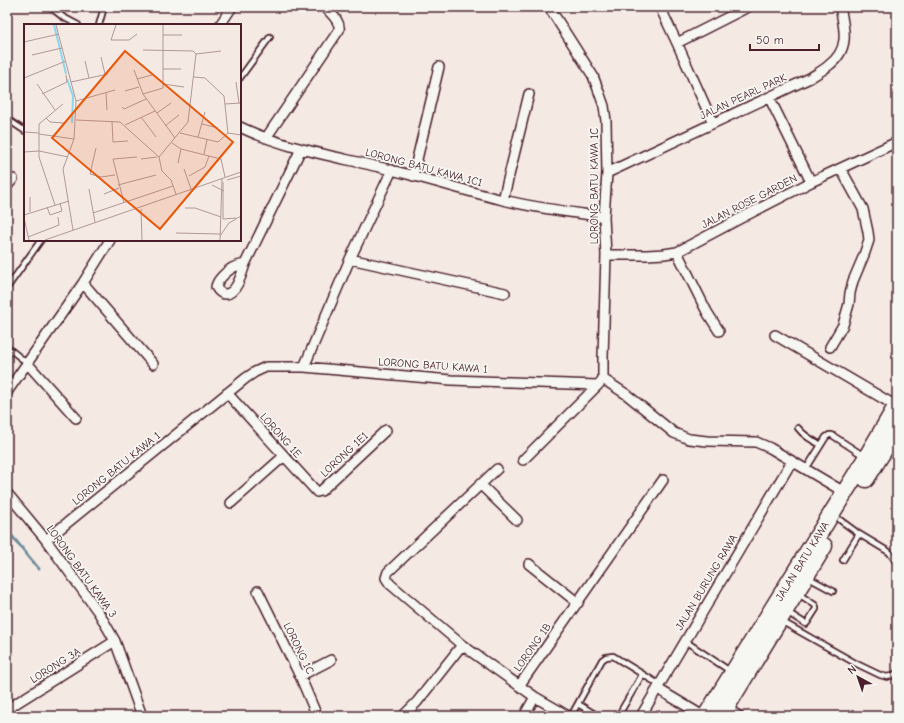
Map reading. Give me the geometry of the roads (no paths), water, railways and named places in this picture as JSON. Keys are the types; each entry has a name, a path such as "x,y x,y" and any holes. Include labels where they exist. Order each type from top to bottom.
{"highway":[{"name":"JALAN BATU KAWA","path":"706,716 897,406"},
{"name":"JALAN BATU KAWA","path":"723,712 897,429"}],"street":[{"path":"221,24 232,7"},
{"path":"266,138 339,30 340,26 325,7"},
{"name":"LORONG BATU KAWA 1C","path":"549,7 593,76 604,106 606,121 607,173 604,217 606,254 603,357 600,382"},
{"path":"660,7 713,123"},
{"path":"677,43 748,7"},
{"name":"JALAN PEARL PARK","path":"607,173 810,78 830,66 840,55 845,38 840,7"},
{"path":"413,176 439,67"},
{"path":"503,200 529,94"},
{"path":"769,97 811,182"},
{"name":"LORONG BATU KAWA 1C1","path":"241,127 266,138 301,149 392,170 503,200 549,209 604,217"},
{"name":"JALAN ROSE GARDEN","path":"606,254 647,255 677,252 811,182 897,142"},
{"path":"245,264 301,149"},
{"path":"830,347 843,325 849,304 850,293 869,240 863,209 841,169"},
{"path":"304,367 350,259 392,170"},
{"path":"7,186 13,179"},
{"path":"7,392 83,283 109,241"},
{"path":"677,252 707,312 719,331"},
{"path":"350,259 504,293"},
{"path":"83,283 153,364"},
{"path":"775,335 897,406"},
{"path":"27,363 76,418"},
{"name":"LORONG BATU KAWA 1","path":"46,540 246,378 255,372 266,368 304,367 451,380 600,382"},
{"path":"523,460 600,382 626,394 674,433 689,439 756,442 770,448 844,492"},
{"name":"LORONG 1E","path":"227,393 317,492"},
{"name":"LORONG 1E1","path":"317,492 321,491 386,430"},
{"path":"231,503 284,456"},
{"name":"JALAN BURUNG RAWA","path":"641,716 792,461"},
{"path":"497,469 480,484 517,520"},
{"name":"LORONG 1B","path":"480,484 388,572 386,578 390,584 462,644 520,686 663,480"},
{"name":"LORONG BATU KAWA 3","path":"7,493 46,540 99,613 115,641 142,716"},
{"path":"529,564 578,603"},
{"name":"LORONG 1C","path":"258,591 300,676 317,716"},
{"name":"LORONG 3A","path":"7,709 115,641"},
{"path":"403,716 417,702 462,644"},
{"path":"300,676 331,660"},
{"path":"520,686 535,698 570,716"},
{"path":"659,687 703,716"},
{"path":"524,716 535,698"},
{"path":"723,712 739,716"}],"lane":[{"path":"50,7 63,17 76,24"},
{"path":"99,24 104,7"},
{"path":"241,77 270,37"},
{"path":"7,119 24,130"},
{"path":"7,288 40,241"},
{"path":"7,347 27,363"},
{"path":"798,428 806,437 821,445"},
{"path":"806,469 826,437 829,435 832,435 866,458"},
{"path":"840,520 859,534 889,552 897,563"},
{"path":"843,560 859,534"},
{"path":"806,576 833,591"},
{"path":"782,615 804,624 807,623 816,606 796,592"},
{"path":"782,615 857,664 887,677 894,675 897,672"},
{"path":"685,641 733,673"},
{"path":"570,716 602,660 606,657 613,656 659,687"},
{"path":"618,716 642,675"},
{"path":"578,704 598,716"}],"waterway":[{"path":"7,530 39,569"}]}
